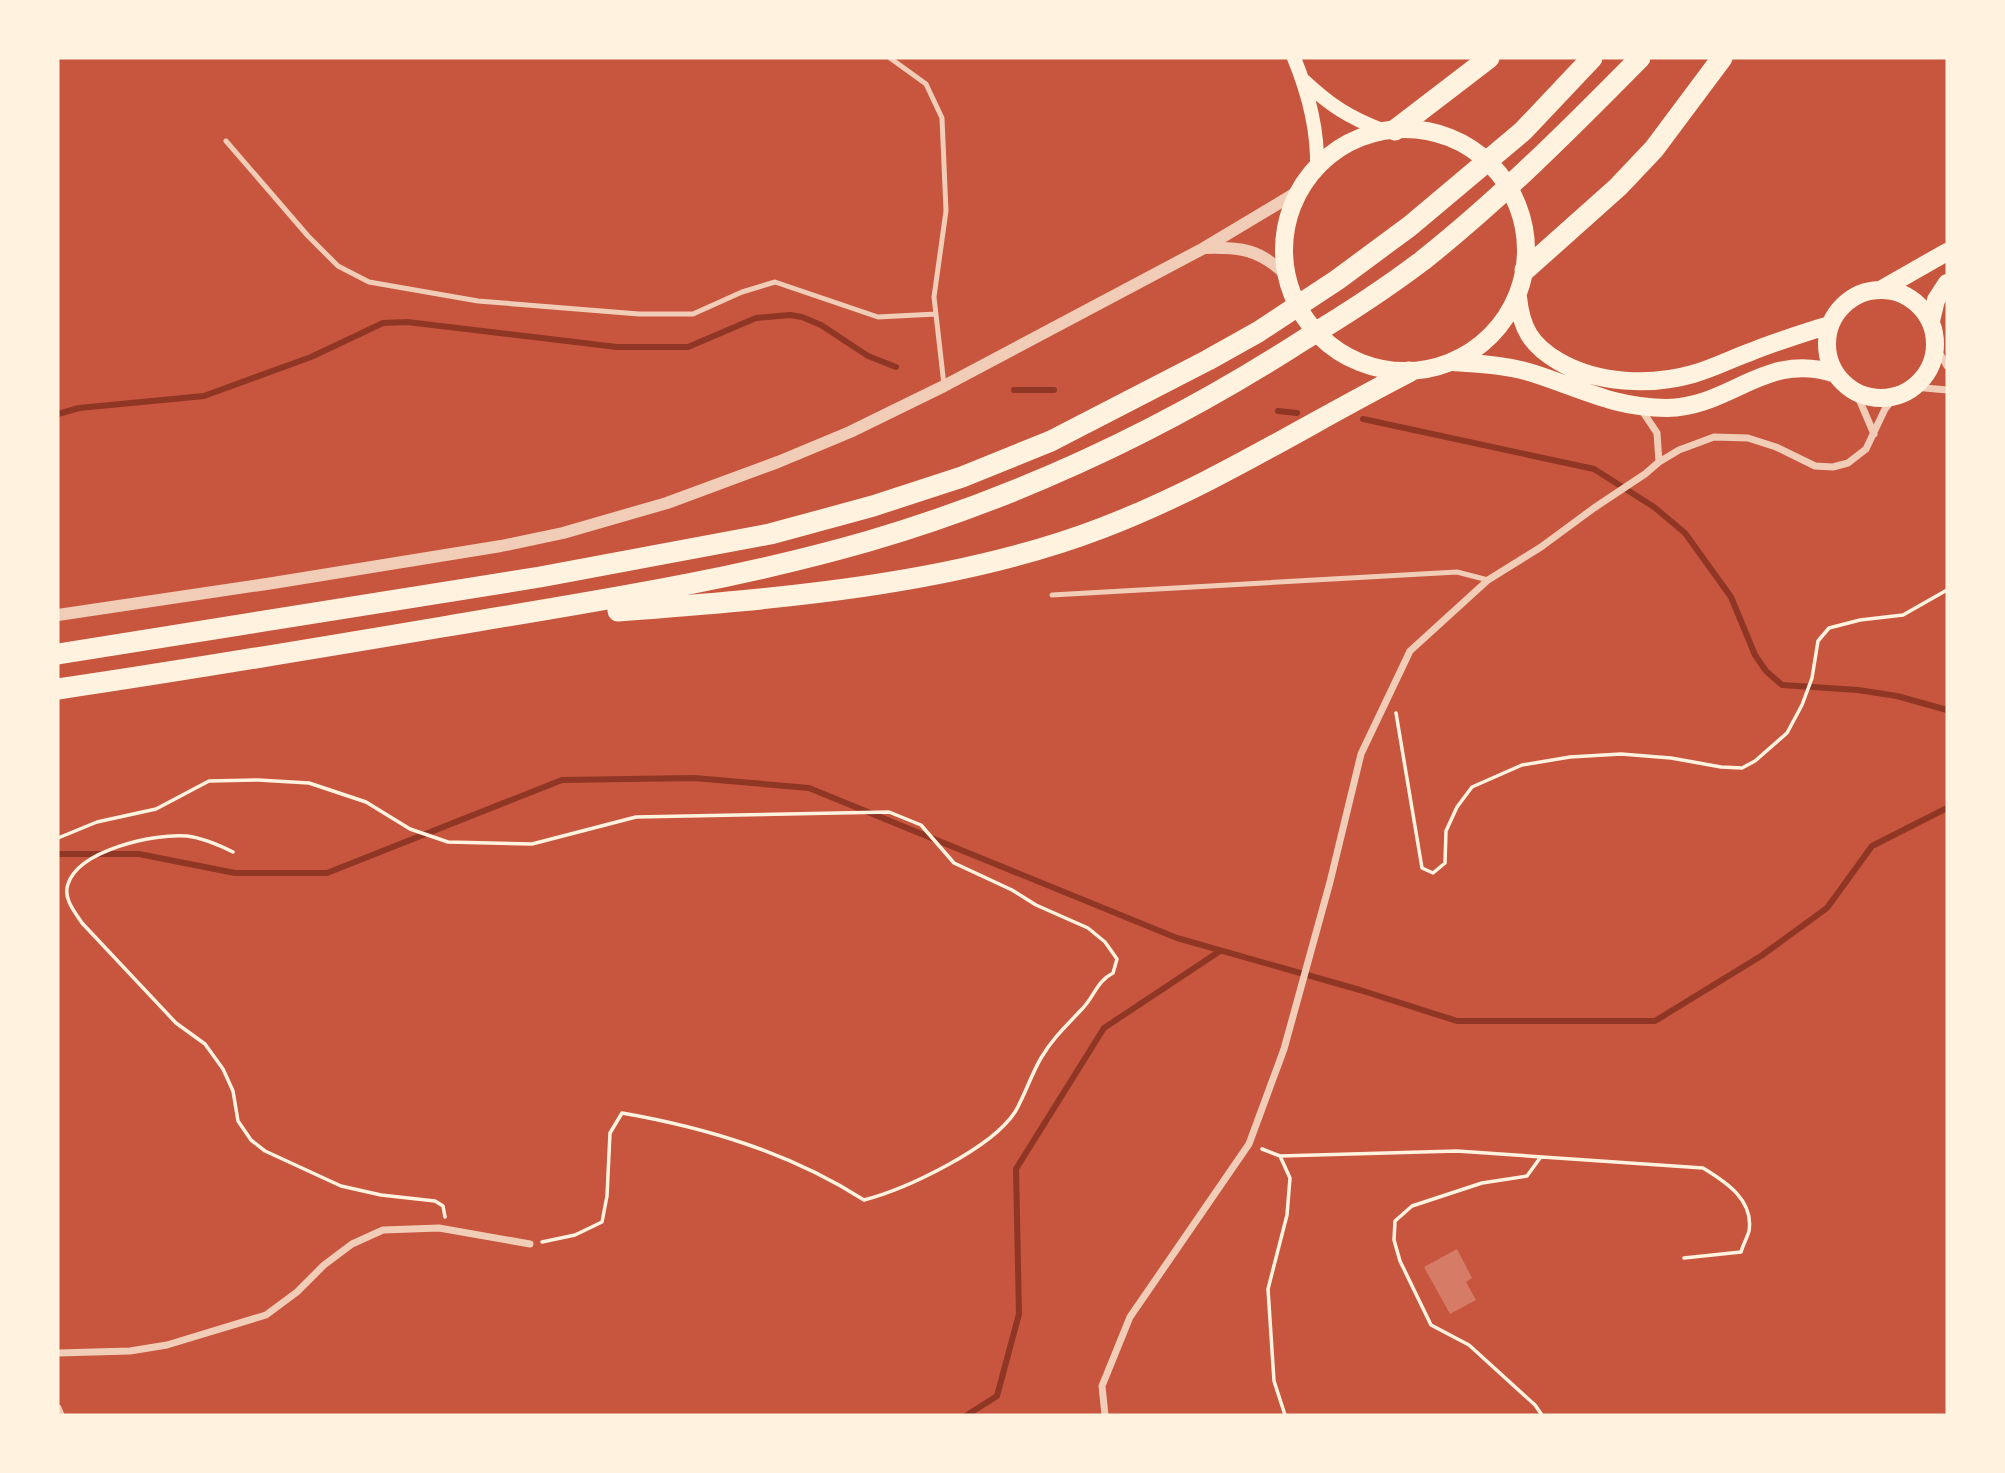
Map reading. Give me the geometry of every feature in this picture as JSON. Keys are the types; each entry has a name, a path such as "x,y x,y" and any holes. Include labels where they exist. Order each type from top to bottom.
{"highway":[{"path":"1390,130 1489,58"},
{"path":"58,654 540,577 770,534 873,506 949,481 1051,441 1258,332 1374,253 1523,131 1592,58"},
{"path":"58,689 651,593 773,566 882,537 967,509 1082,463 1194,407 1345,314 1420,262 1545,155 1640,58"},
{"path":"1525,270 1618,187 1654,149 1722,58"},
{"path":"498,617 720,603 894,582 952,571 1046,547 1100,529 1183,494 1409,372"}],"main road":[{"path":"1294,58 1316,134 1317,166"},
{"path":"1302,80 1329,104 1353,119 1390,130"},
{"path":"1390,130 1432,132 1449,137 1473,150 1494,168 1506,183 1521,215 1525,233 1525,270 1518,297 1497,331 1471,353 1453,362 1409,372 1372,367 1337,351 1323,340 1304,318 1291,293 1284,258 1286,223 1299,191 1317,166 1354,140 1367,134 1390,130"},
{"path":"1947,252 1881,289 1858,295 1837,311 1829,325 1827,349 1836,374 1844,384 1856,392 1881,398 1895,396 1914,387 1928,373 1936,347 1931,321 1936,300 1947,283"},
{"path":"1881,289 1905,295 1916,302 1931,321"},
{"path":"1518,297 1523,327 1539,349 1566,366 1610,379 1665,380 1693,374 1829,325"},
{"path":"1453,362 1502,366 1530,372 1602,399 1668,408 1715,398 1772,372 1800,367 1836,374"}],"street":[{"path":"58,615 422,560 563,533 667,503 850,432 944,386 1204,248 1299,191"},
{"path":"1204,248 1233,248 1256,253 1272,261 1286,275"},
{"path":"1936,347 1947,366"},
{"path":"1914,387 1947,390"},
{"path":"1856,392 1874,434"},
{"path":"1105,1415 1102,1386 1130,1317 1249,1144 1284,1049 1331,882 1361,754 1410,652 1488,580 1541,547 1679,450 1714,437 1748,438 1776,447 1815,466 1833,467 1848,463 1866,449 1895,396"},
{"path":"1639,406 1657,433 1659,462"},
{"path":"58,1353 130,1351 167,1345 266,1315 352,1244 383,1230 444,1229 530,1244"},
{"path":"58,1408 61,1415"}],"lane":[{"path":"890,58 926,84 942,118 946,211 934,297 944,386"},
{"path":"226,141 308,236 338,266 369,282 478,301 639,314 692,314 741,292 775,282 878,317 936,314"},
{"path":"1052,595 1457,572 1488,580"}],"path":[{"path":"1392,688 1422,868 1433,873 1445,863 1446,831 1457,807 1472,788 1522,765 1570,757 1621,754 1742,768 1755,761 1787,733 1812,678 1818,641 1829,628 1903,614 1947,590"},
{"path":"58,838 97,822 156,809 209,781 309,783 366,802 410,829 448,842 532,844 636,817 889,812 920,825 954,863 1088,928 1105,943 1117,960 1112,973 1103,978 1085,1006 1059,1032 1041,1058 1014,1114 985,1141 951,1163 890,1193 864,1200 794,1161 726,1137 622,1113 610,1133 607,1196 602,1222 575,1236 530,1244"},
{"path":"233,852 214,843 186,836 118,846 76,868 67,886 69,905 82,923 176,1023 205,1044 223,1069 233,1091 239,1121 251,1140 265,1152 341,1186 381,1195 435,1202 443,1206 444,1229"},
{"path":"1249,1144 1280,1156 1457,1151 1703,1168 1726,1182 1745,1203 1749,1229 1741,1252 1684,1258"},
{"path":"1280,1156 1290,1178 1287,1215 1268,1289 1274,1381 1285,1415"},
{"path":"1540,1158 1527,1176 1482,1184 1412,1206 1395,1221 1394,1240 1400,1261 1431,1325 1469,1345 1535,1405 1542,1415"}],"building":[{"path":"1457,1249 1472,1278 1466,1282 1476,1300 1450,1314 1424,1267"}],"waterway":[{"path":"58,414 79,408 204,396 311,357 383,323 407,322 617,347 688,347 756,318 790,315 821,325 868,356 896,367"},
{"path":"1014,390 1054,390"},
{"path":"1278,411 1297,413"},
{"path":"1363,419 1594,469 1654,507 1685,533 1731,597 1755,655 1766,671 1782,685 1858,690 1897,696 1947,710"},
{"path":"58,854 139,854 235,873 327,873 562,780 694,778 809,788 1177,938 1360,990 1457,1021 1655,1021 1761,956 1827,908 1872,846 1947,808"},
{"path":"967,1415 997,1396 1019,1314 1016,1169 1104,1028 1220,951"}]}
